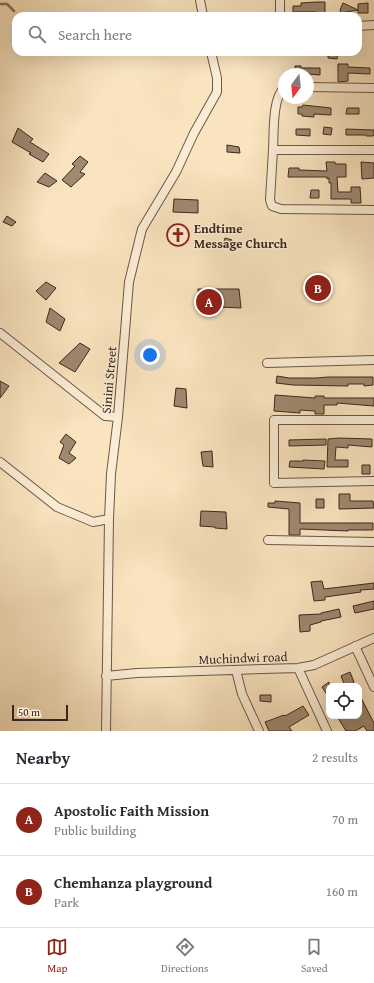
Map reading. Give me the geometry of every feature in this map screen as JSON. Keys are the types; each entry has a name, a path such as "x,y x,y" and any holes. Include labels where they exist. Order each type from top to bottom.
{"street":[{"path":"200,0 202,12"},
{"path":"280,0 280,12"},
{"path":"362,26 374,25"},
{"name":"Sinini Street","path":"106,731 111,474 118,417 129,282 142,229 176,172 194,133 217,92 217,78 212,56"},
{"path":"314,87 374,88"},
{"path":"278,99 275,109 270,200 272,206 281,209 374,210"},
{"path":"273,150 374,150"},
{"path":"0,333 105,416 118,417"},
{"path":"267,363 374,360"},
{"path":"374,420 274,420 274,483 374,481"},
{"path":"0,462 57,506 93,522 109,519"},
{"path":"268,540 374,542"},
{"name":"Muchindwi road","path":"106,676 137,673 298,668 314,665 374,638"},
{"path":"355,646 374,688"},
{"path":"298,668 327,731"},
{"path":"236,670 242,694 259,731"}],"building":[{"path":"325,2 325,12 293,12 293,6 301,6 301,3"},
{"path":"343,3 358,10 341,12"},
{"path":"368,3 368,13 358,12 358,4"},
{"path":"328,56 337,56 337,59 328,58"},
{"path":"338,64 348,64 348,67 370,68 370,74 348,73 348,81 338,82"},
{"path":"295,66 301,66 301,68 295,68"},
{"path":"314,68 320,68 320,75 314,75"},
{"path":"303,105 331,108 331,115 314,114 314,117 302,116 302,114 298,114 298,107 302,107"},
{"path":"347,108 359,108 359,114 346,114"},
{"path":"324,127 332,128 331,135 323,134"},
{"path":"18,128 33,139 30,142 49,154 43,162 12,142"},
{"path":"296,129 310,129 310,136 296,135"},
{"path":"346,129 374,130 374,135 346,135"},
{"path":"227,145 239,147 240,153 227,152"},
{"path":"80,156 88,162 80,172 85,174 71,187 62,180 75,166 72,164"},
{"path":"326,162 346,164 346,177 337,177 338,192 351,192 351,187 360,187 361,203 351,203 351,199 331,199 331,183 329,183 329,178 327,179 327,177 288,177 289,168 299,168 299,170 327,171"},
{"path":"361,162 374,163 374,178 362,179"},
{"path":"45,173 57,181 49,187 37,182"},
{"path":"311,190 319,190 319,198 310,198"},
{"path":"174,199 198,200 198,213 173,212"},
{"path":"7,216 16,222 12,226 3,222"},
{"path":"225,238 232,240 231,249 223,246"},
{"path":"46,282 56,288 46,300 36,291"},
{"path":"198,289 239,289 241,308 199,306"},
{"path":"50,308 65,319 60,331 46,322"},
{"path":"80,343 90,349 75,372 59,363"},
{"path":"277,376 289,378 373,377 373,385 293,385 276,383"},
{"path":"0,381 9,386 0,398"},
{"path":"176,388 186,389 187,408 174,406"},
{"path":"275,395 315,398 315,396 324,396 324,398 374,398 374,406 337,403 337,405 324,405 324,414 315,414 315,411 300,410 300,413 274,411"},
{"path":"66,434 76,442 69,453 76,458 69,464 59,458 64,445 60,442"},
{"path":"326,439 326,445 289,446 289,440"},
{"path":"328,439 372,439 372,447 348,445 348,448 336,447 335,460 348,460 348,467 327,467"},
{"path":"212,451 213,467 203,466 201,452"},
{"path":"290,461 325,461 324,469 289,467"},
{"path":"362,465 370,465 370,474 362,474"},
{"path":"339,494 350,494 350,501 373,501 374,508 339,509"},
{"path":"316,499 324,499 324,508 316,508"},
{"path":"275,501 300,503 300,523 373,523 373,530 348,531 300,529 300,535 289,535 289,509 268,507 268,503 275,503"},
{"path":"201,511 226,512 227,529 200,526"},
{"path":"322,581 324,589 374,583 374,589 360,590 361,592 325,597 325,600 314,601 311,582"},
{"path":"374,601 374,609 355,613 353,606"},
{"path":"339,609 341,617 310,625 310,631 300,632 299,615 321,614"},
{"path":"350,672 354,683 344,683 341,676"},
{"path":"326,684 326,693 322,687"},
{"path":"260,695 271,695 271,702 260,701"},
{"path":"362,700 374,723 374,731 367,731 364,726 355,731 346,731 339,719 362,719"},
{"path":"303,706 309,715 289,727 292,731 269,731 265,722 284,715 285,716"}],"waterway":[{"path":"0,4 7,4 14,11"}],"place":[{"name":"Endtime Message Church","path":"178,235"},
{"name":"Chemhanza playground","path":"318,288"},
{"name":"Apostolic Faith Mission","path":"209,302"}]}
